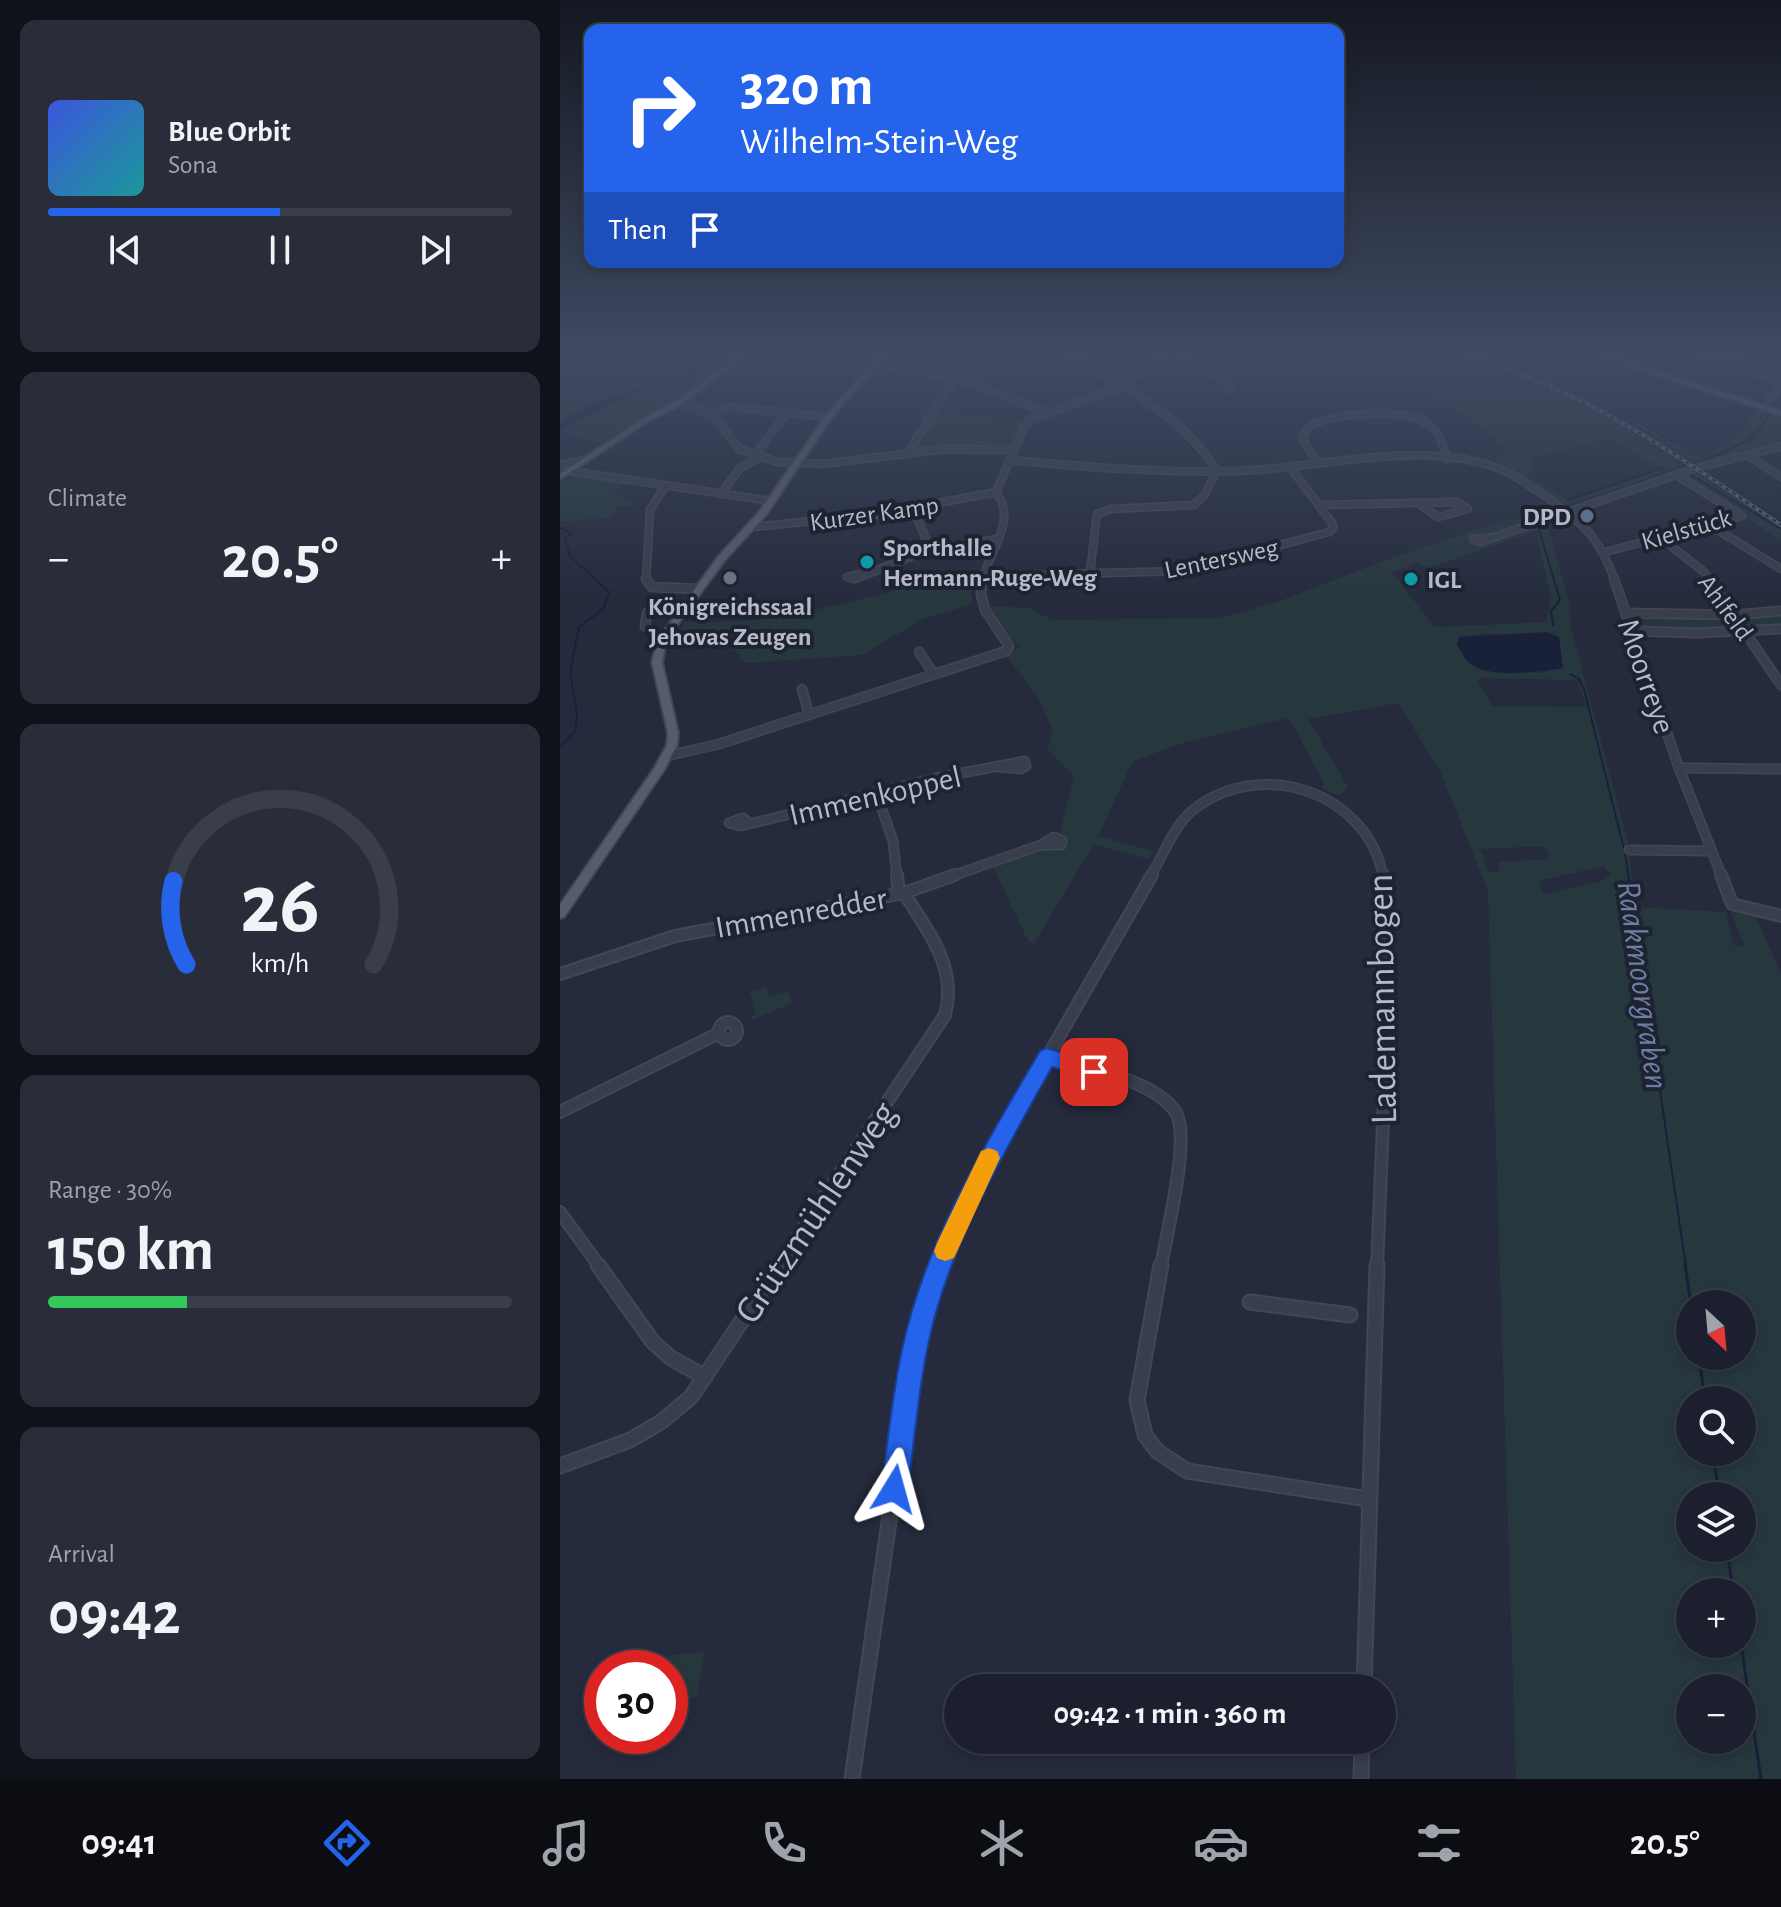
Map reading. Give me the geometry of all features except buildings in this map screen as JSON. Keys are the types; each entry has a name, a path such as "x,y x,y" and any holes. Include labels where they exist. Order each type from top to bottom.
{"main road":[{"path":"560,477 621,437"},
{"path":"560,914 667,756 673,733 659,674 658,655 662,640 698,589 752,527 815,437"}],"street":[{"path":"728,437 730,442 756,457 799,462 856,461 967,449 1015,450"},
{"path":"721,494 740,468 756,457 770,437"},
{"path":"907,454 918,437"},
{"path":"667,756 719,744 1006,651 1009,646 984,606 980,586 1005,516 1002,500 996,492 1020,437"},
{"path":"1090,573 1095,522 1099,513 1110,509 1190,506 1201,500 1217,471 1205,450 1191,437"},
{"path":"1302,437 1318,464"},
{"path":"1439,437 1447,459"},
{"path":"1494,538 1676,475 1781,446"},
{"path":"1747,455 1781,477"},
{"name":"Moorreye","path":"1010,460 1217,471 1386,458 1447,459 1502,470 1568,512 1594,533 1605,552 1679,768 1732,904 1781,916"},
{"path":"560,465 586,460"},
{"path":"1290,467 1319,505 1460,502 1468,509 1438,517 1418,503"},
{"path":"570,471 771,501"},
{"name":"Kielstück","path":"1605,552 1739,519 1742,515 1676,475"},
{"path":"666,485 650,510 646,581 652,587 698,589"},
{"name":"Kurzer Kamp","path":"752,527 913,509 996,492"},
{"name":"Lentersweg","path":"983,576 1188,570 1325,534 1333,526 1319,505"},
{"path":"913,509 926,539"},
{"path":"1711,526 1781,569"},
{"name":"Ahlfeld","path":"1661,538 1704,572 1781,685"},
{"path":"871,571 930,549 998,539"},
{"path":"645,626 648,611 683,608"},
{"path":"1626,613 1734,615 1781,611"},
{"path":"1633,631 1745,632 1781,629"},
{"path":"919,652 934,674"},
{"path":"802,689 809,715"},
{"name":"Immenkoppel","path":"749,823 876,792 1000,767"},
{"path":"1679,768 1781,769"},
{"name":"Lademannbogen","path":"852,1779 914,1348 956,1222 977,1179 1185,817 1193,808 1236,788 1255,784 1306,790 1335,803 1366,832 1377,853 1382,876 1380,984 1387,1026 1368,1499 1364,1674"},
{"path":"876,792 893,841 902,894"},
{"name":"Immenredder","path":"560,974 675,936 902,894 1041,845"},
{"path":"1629,850 1710,851"},
{"name":"Grützmühlenweg","path":"560,1466 618,1448 639,1437 674,1412 705,1377 949,1008 951,975 902,894"},
{"path":"560,1112 717,1034"},
{"path":"1047,1057 1151,1091 1174,1108 1181,1123 1183,1141 1137,1400 1140,1425 1151,1446 1166,1461 1187,1471 1368,1499"},
{"path":"560,1212 646,1335 671,1358 705,1377"},
{"path":"1250,1302 1350,1315"},
{"path":"1361,1779 1362,1754"}],"shaded area":[{"path":"581,437 612,437 602,443"},
{"path":"921,437 1015,437 1011,446 914,448"},
{"path":"1494,437 1640,437 1681,465 1625,486 1618,482 1660,467 1610,438 1534,457 1531,464 1534,469 1526,475 1566,499 1615,483 1622,487 1569,504 1499,464 1496,456 1512,452"},
{"path":"1655,437 1666,437 1704,461 1696,462"},
{"path":"1735,437 1781,437 1781,441 1717,458 1707,453"},
{"path":"1693,472 1781,526 1781,540 1745,517 1740,509 1685,478"},
{"path":"578,475 627,481 613,493 634,505 615,507 613,517 560,522 560,483"},
{"path":"1508,519 1533,520 1536,527 1547,524 1569,602 1571,628 1628,842 1635,907 1726,912 1733,945 1745,947 1731,912 1755,915 1781,974 1781,1779 1516,1779 1488,891 1440,771 1398,703 1308,719 1348,787 1339,796 1321,788 1324,783 1289,718 1185,742 1133,761 1098,836 1153,851 1148,859 1094,844 1034,943 1028,941 992,865 1059,836 1074,777 1047,748 1053,731 1039,699 1005,654 1019,648 986,606 1028,608 1053,620 1219,618 1274,603 1400,555","holes":["1536,531 1551,599 1546,622 1435,627 1392,573 1417,563 1428,568","1496,633 1562,668 1537,673 1459,637","1477,679 1578,680 1586,707 1492,706","1545,846 1550,859 1498,862 1500,871 1488,872 1480,849","1604,866 1611,875 1599,882 1544,894 1539,881"]},
{"path":"974,569 972,604 921,620 862,655 746,663 725,641 667,648 685,622 746,621 804,612"},
{"path":"1781,612 1781,628 1637,630 1632,615"},
{"path":"766,987 769,997 788,991 792,1003 752,1020 751,1016 756,1014 750,992"},
{"path":"704,1652 697,1697 688,1698 688,1654"}],"water":[{"path":"1547,632 1559,637 1563,668 1513,673 1486,671 1467,661 1457,644 1459,637"}],"waterway":[{"path":"1664,437 1676,444"},
{"name":"Raakmoorgraben","path":"1715,456 1752,437"},
{"name":"Raakmoorgraben","path":"1568,500 1666,467"},
{"path":"1691,475 1781,529"},
{"name":"Raakmoorgraben","path":"1536,520 1540,509 1548,507"},
{"name":"Raakmoorgraben","path":"1538,526 1560,600 1551,611 1553,625"},
{"path":"560,528 571,533 565,539 570,556 609,592 603,609 579,627 570,673 577,714 575,732 560,746"},
{"name":"Raakmoorgraben","path":"1570,674 1579,679 1584,689 1625,853 1686,1267"},
{"name":"Raakmoorgraben","path":"1685,1265 1689,1290"},
{"name":"Raakmoorgraben","path":"1701,1370 1703,1386"},
{"name":"Raakmoorgraben","path":"1715,1466 1717,1482"},
{"name":"Raakmoorgraben","path":"1729,1562 1731,1578"},
{"name":"Raakmoorgraben","path":"1743,1658 1761,1779"}],"railway":[{"path":"1646,437 1781,525"}],"slow traffic":[{"path":"945,1251 971,1190 989,1158"}],"place":[{"name":"DPD","path":"1587,516"},
{"name":"Sporthalle Hermann-Ruge-Weg","path":"867,562"},
{"name":"Königreichssaal Jehovas Zeugen","path":"730,578"},
{"name":"IGL","path":"1411,579"}],"route":[{"path":"894,1489 914,1348 940,1266 971,1190 1047,1057 1094,1072"}]}
